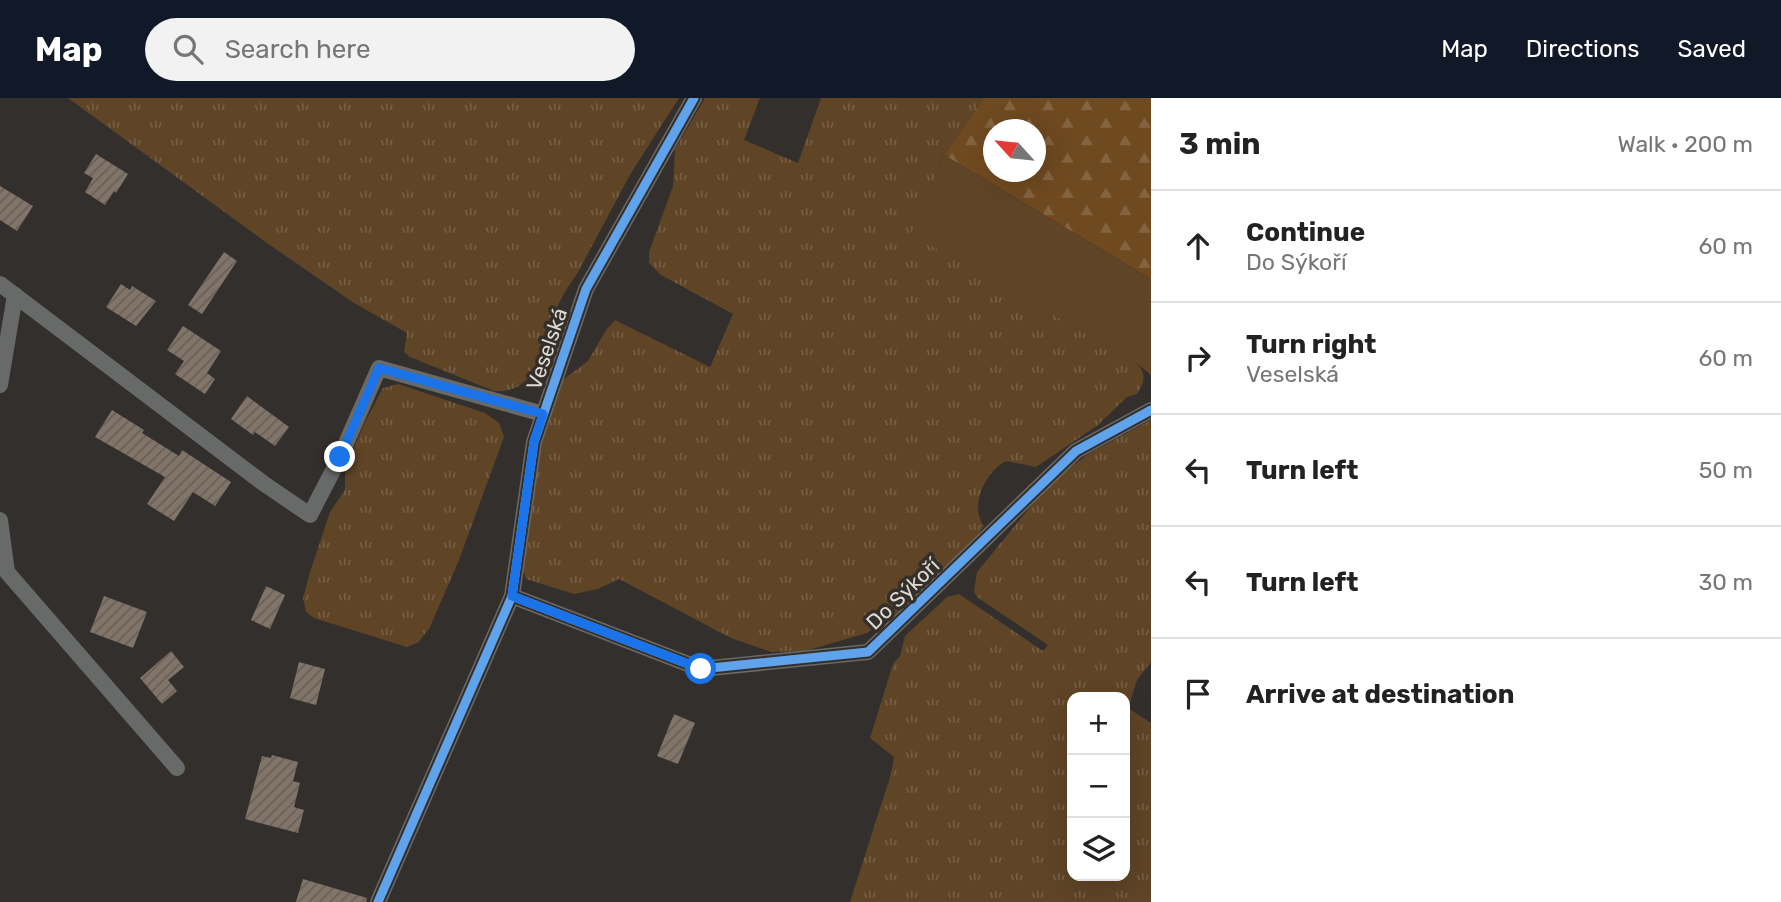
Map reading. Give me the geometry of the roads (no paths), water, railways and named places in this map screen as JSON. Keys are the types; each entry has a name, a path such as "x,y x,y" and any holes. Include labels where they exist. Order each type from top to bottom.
{"street":[{"name":"Veselská","path":"378,902 512,596 534,442 586,289 694,98"},
{"path":"0,284 263,483 310,515 340,457 379,368 543,414"},
{"path":"0,385 15,295"},
{"name":"Do Sýkoří","path":"512,596 701,669 868,653 1076,451 1151,410"},
{"path":"0,520 6,572 177,768"}]}
